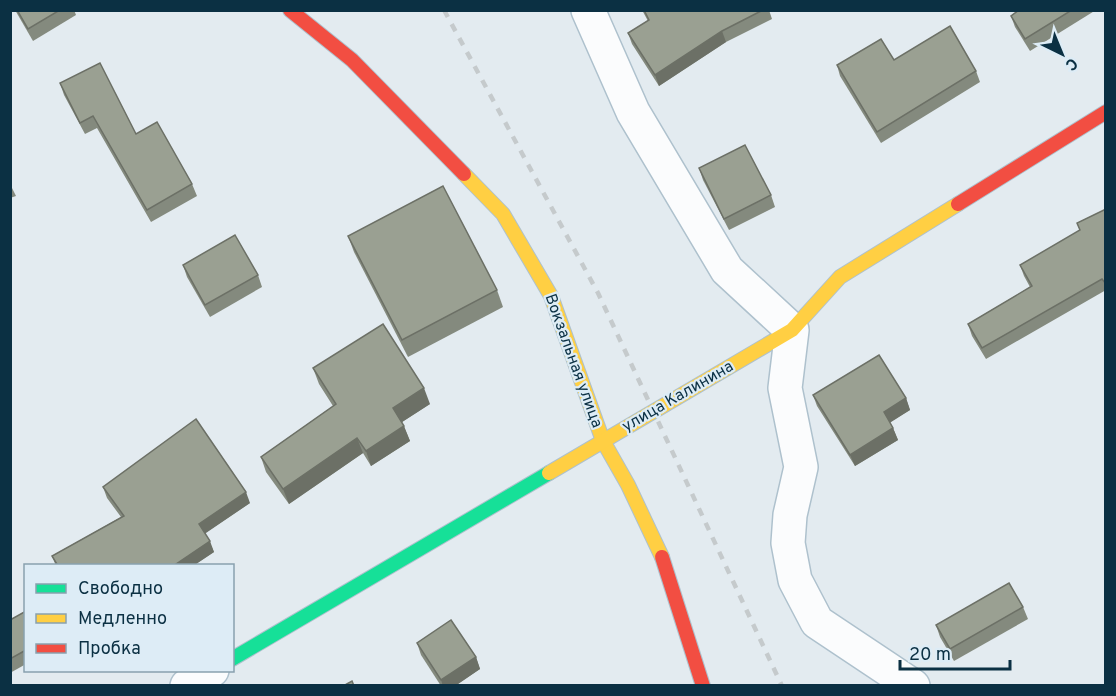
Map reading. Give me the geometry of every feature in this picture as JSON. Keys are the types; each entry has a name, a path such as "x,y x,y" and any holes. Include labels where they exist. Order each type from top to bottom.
{"street":[{"name":"Вокзальная улица","path":"290,10 352,60 503,214 551,296 603,441 628,485 668,570 703,686"},
{"path":"588,10 633,112 727,270 792,330 785,388 801,467 790,514 789,533 795,580 817,622 913,686"},
{"name":"улица Калинина","path":"234,658 792,330 840,277 1106,112"},
{"path":"187,686 209,672"}],"building":[{"path":"17,10 60,10 28,29"},
{"path":"644,10 763,10 722,31 655,75 628,33 649,20"},
{"path":"1019,10 1072,10 1025,39 1011,16"},
{"path":"950,26 976,71 877,132 837,65 881,39 894,60"},
{"path":"100,63 136,134 157,122 192,184 147,210 93,116 80,123 60,83"},
{"path":"745,145 771,195 724,219 699,168"},
{"path":"443,186 497,290 402,340 348,236"},
{"path":"1106,209 1106,284 1102,279 982,348 968,324 1032,286 1020,265 1080,230 1077,223"},
{"path":"235,235 258,275 205,305 183,265"},
{"path":"383,324 424,388 393,408 404,426 366,451 357,438 283,489 261,457 336,404 313,368"},
{"path":"879,355 906,398 884,412 893,428 850,455 813,395"},
{"path":"196,419 246,492 199,524 210,541 176,564 57,564 52,556 124,516 103,487"},
{"path":"1009,583 1023,607 950,649 936,625"},
{"path":"24,612 24,651 10,659 10,620"},
{"path":"451,620 476,657 441,680 417,643"},
{"path":"352,681 354,686 343,686"}],"railway":[{"path":"444,10 598,293 782,686"}],"traffic: fast":[{"path":"234,658 549,473"}],"traffic: slow":[{"path":"464,174 503,214 551,296 603,441 628,485 662,557"},
{"path":"549,473 792,330 840,277 958,204"}],"traffic: jam":[{"path":"290,10 352,60 464,174"},
{"path":"958,204 1106,112"},
{"path":"662,557 703,686"}]}
